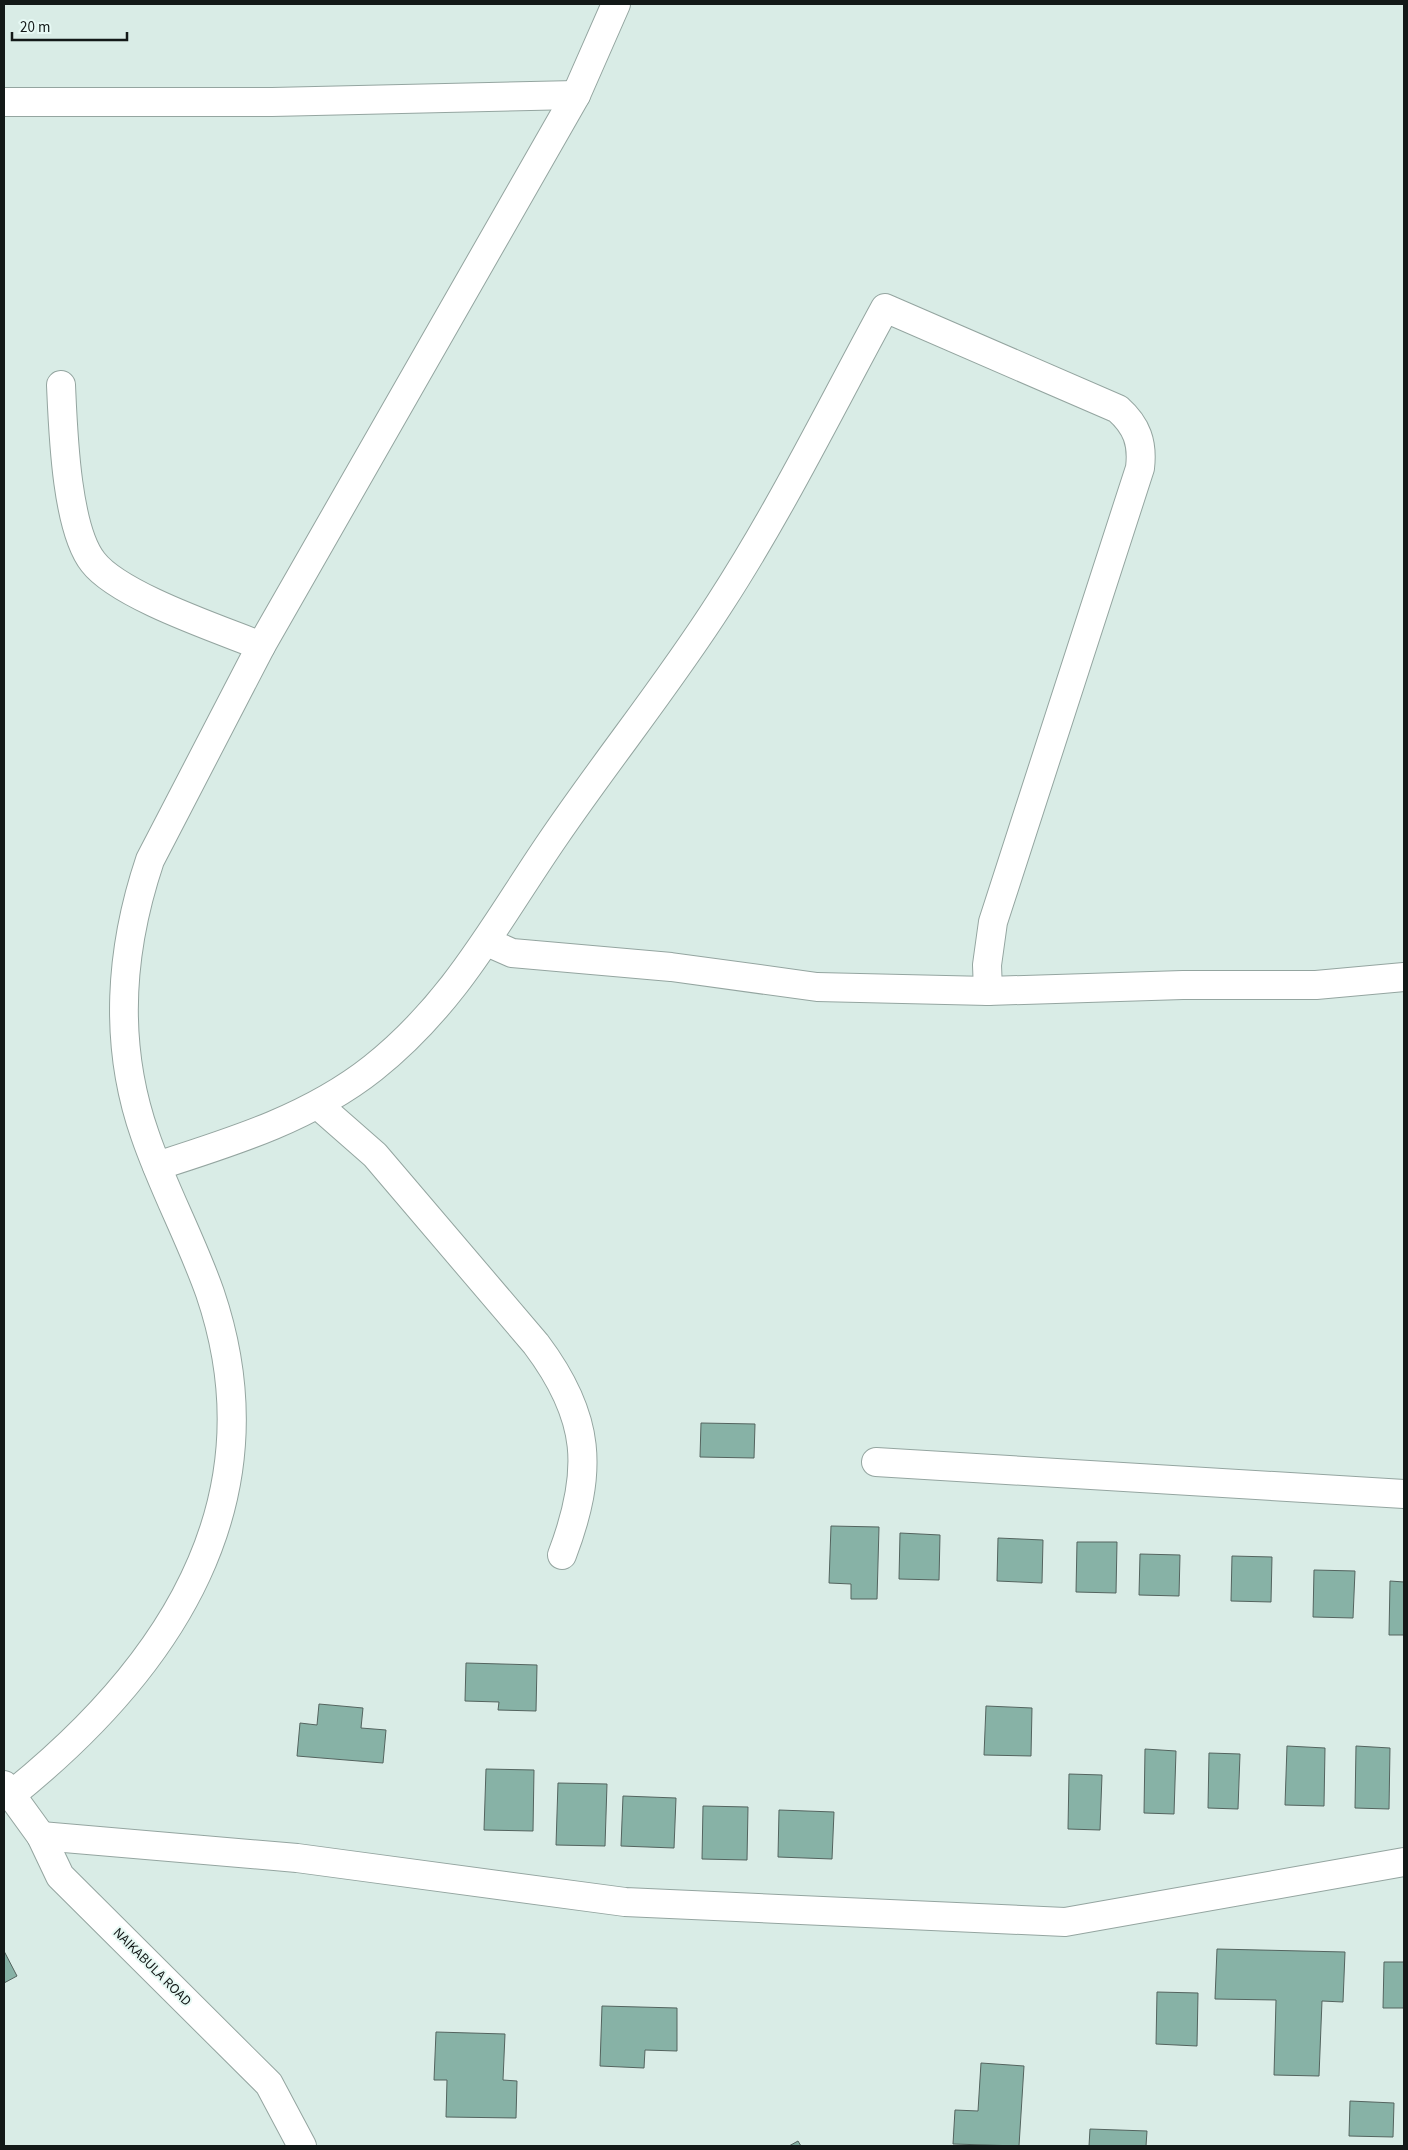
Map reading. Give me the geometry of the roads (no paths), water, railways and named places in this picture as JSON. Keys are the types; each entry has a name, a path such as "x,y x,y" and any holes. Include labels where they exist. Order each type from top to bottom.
{"street":[{"path":"7,1790 54,1760 94,1722 150,1654 196,1578 213,1536 225,1492 232,1418 230,1380 223,1335 209,1291 144,1133 128,1064 124,992 126,956 131,923 150,860 262,646 576,95 616,4"},
{"path":"4,102 272,102 576,95"},
{"path":"157,1166 247,1136 318,1105 372,1068 397,1047 441,1003 487,942 548,845 651,705 721,601 753,549 885,308 1118,409 1135,428 1142,453 1140,468 993,922 987,965 988,991"},
{"path":"62,385 63,430 76,528 82,545 93,563 108,577 159,604 262,646"},
{"path":"487,942 512,953 671,967 816,987 988,991 1182,985 1316,985 1404,977"},
{"path":"318,1105 375,1155 530,1336 556,1370 579,1423 584,1448 582,1480 576,1512 562,1556"},
{"path":"876,1462 1404,1494"},
{"name":"NAIKABULA ROAD","path":"7,1790 41,1836 60,1876 269,2084 302,2146"},
{"path":"41,1836 297,1858 625,1902 1065,1922 1404,1862"}]}
